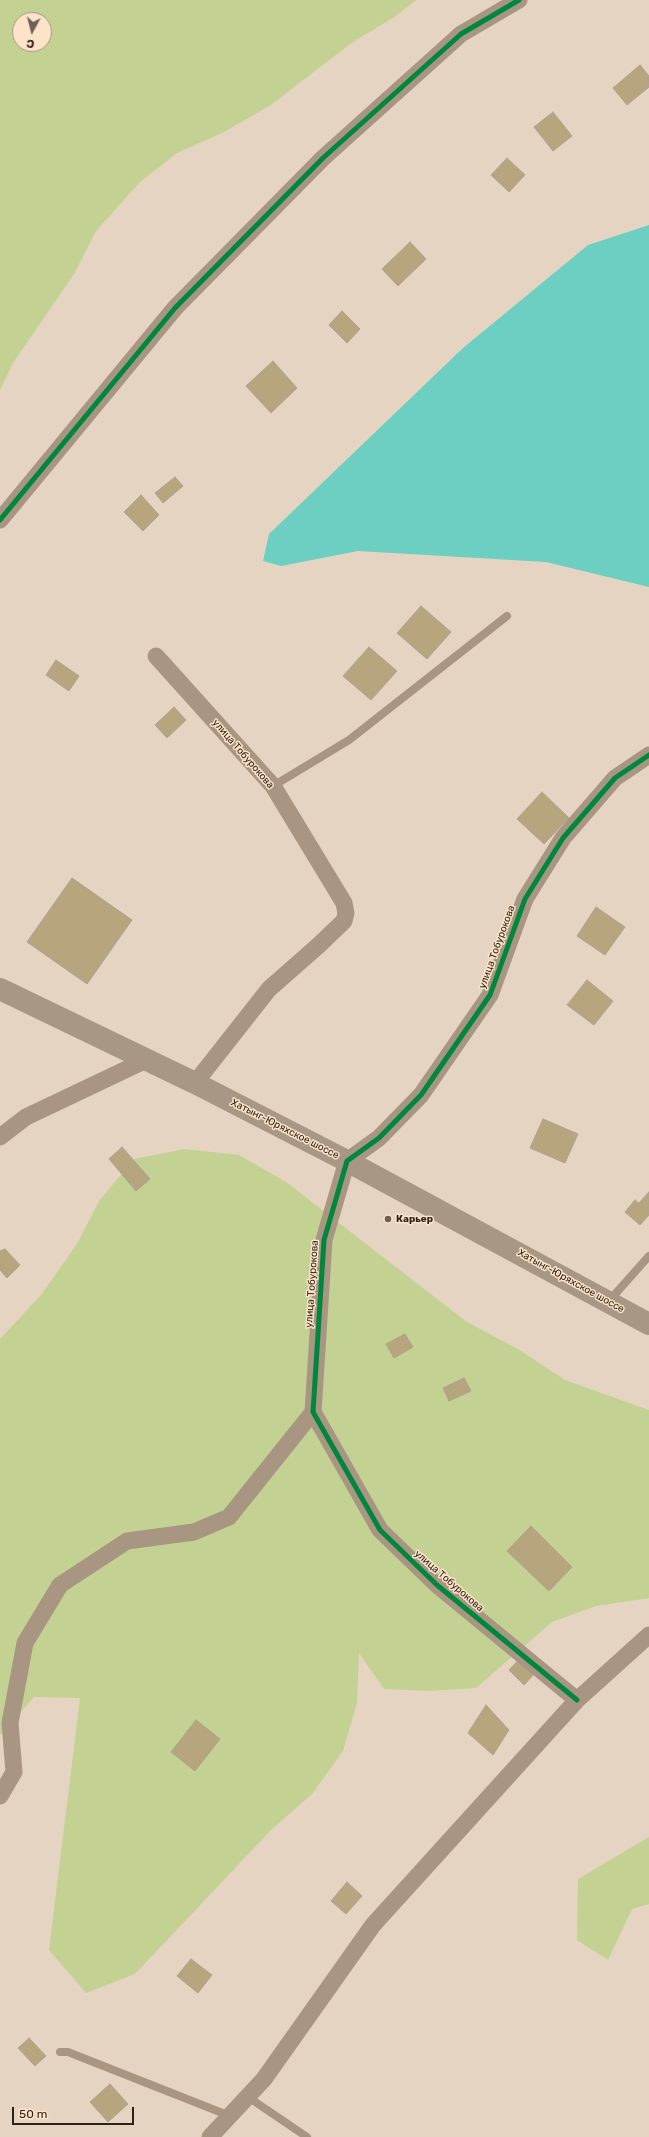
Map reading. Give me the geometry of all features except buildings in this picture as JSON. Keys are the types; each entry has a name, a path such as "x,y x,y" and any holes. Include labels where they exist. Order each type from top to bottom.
{"street":[{"path":"0,520 175,308 323,158 461,34 519,0"},
{"name":"улица Тобурокова","path":"156,656 273,786 344,903 346,913 344,921 269,989 195,1083"},
{"name":"улица Тобурокова","path":"577,1700 437,1585 380,1530 313,1412 324,1240 347,1160 378,1138 421,1095 490,995 524,899 562,838 615,778 649,755"},
{"name":"Хатынг-Юряхское шоссе","path":"0,989 195,1083 347,1160 649,1324"},
{"path":"0,1137 26,1117 146,1060"},
{"path":"0,1796 14,1772 10,1723 25,1643 60,1585 127,1541 194,1532 229,1517 313,1412"},
{"path":"210,2137 264,2079 373,1925 577,1700 649,1635"}],"lane":[{"path":"273,786 349,740 507,616"},
{"path":"609,1301 649,1256"},
{"path":"60,2052 68,2052 230,2116"},
{"path":"248,2097 307,2137"}],"green space":[{"path":"0,0 416,0 396,16 350,44 271,105 222,133 177,153 140,182 96,231 74,274 13,363 0,390"},
{"path":"185,1149 239,1155 286,1182 467,1322 518,1349 565,1380 649,1410 649,1598 596,1606 552,1622 476,1688 430,1691 384,1689 359,1653 357,1703 343,1751 312,1794 270,1831 135,1974 86,1993 49,1950 80,1698 34,1697 0,1735 0,1339 41,1295 77,1244 99,1201 134,1159"},
{"path":"649,1837 649,1904 632,1909 608,1960 577,1940 578,1879"}],"water":[{"path":"649,225 649,587 546,562 358,551 281,566 263,561 269,534 463,348 588,245"}],"cycle path":[{"path":"0,520 175,308 323,158 461,34 519,0"},
{"path":"577,1700 437,1585 380,1530 313,1412 324,1240 347,1161 379,1138 421,1095 490,995 525,899 563,838 615,778 649,755"}],"place":[{"name":"Карьер","path":"388,1219"}]}
